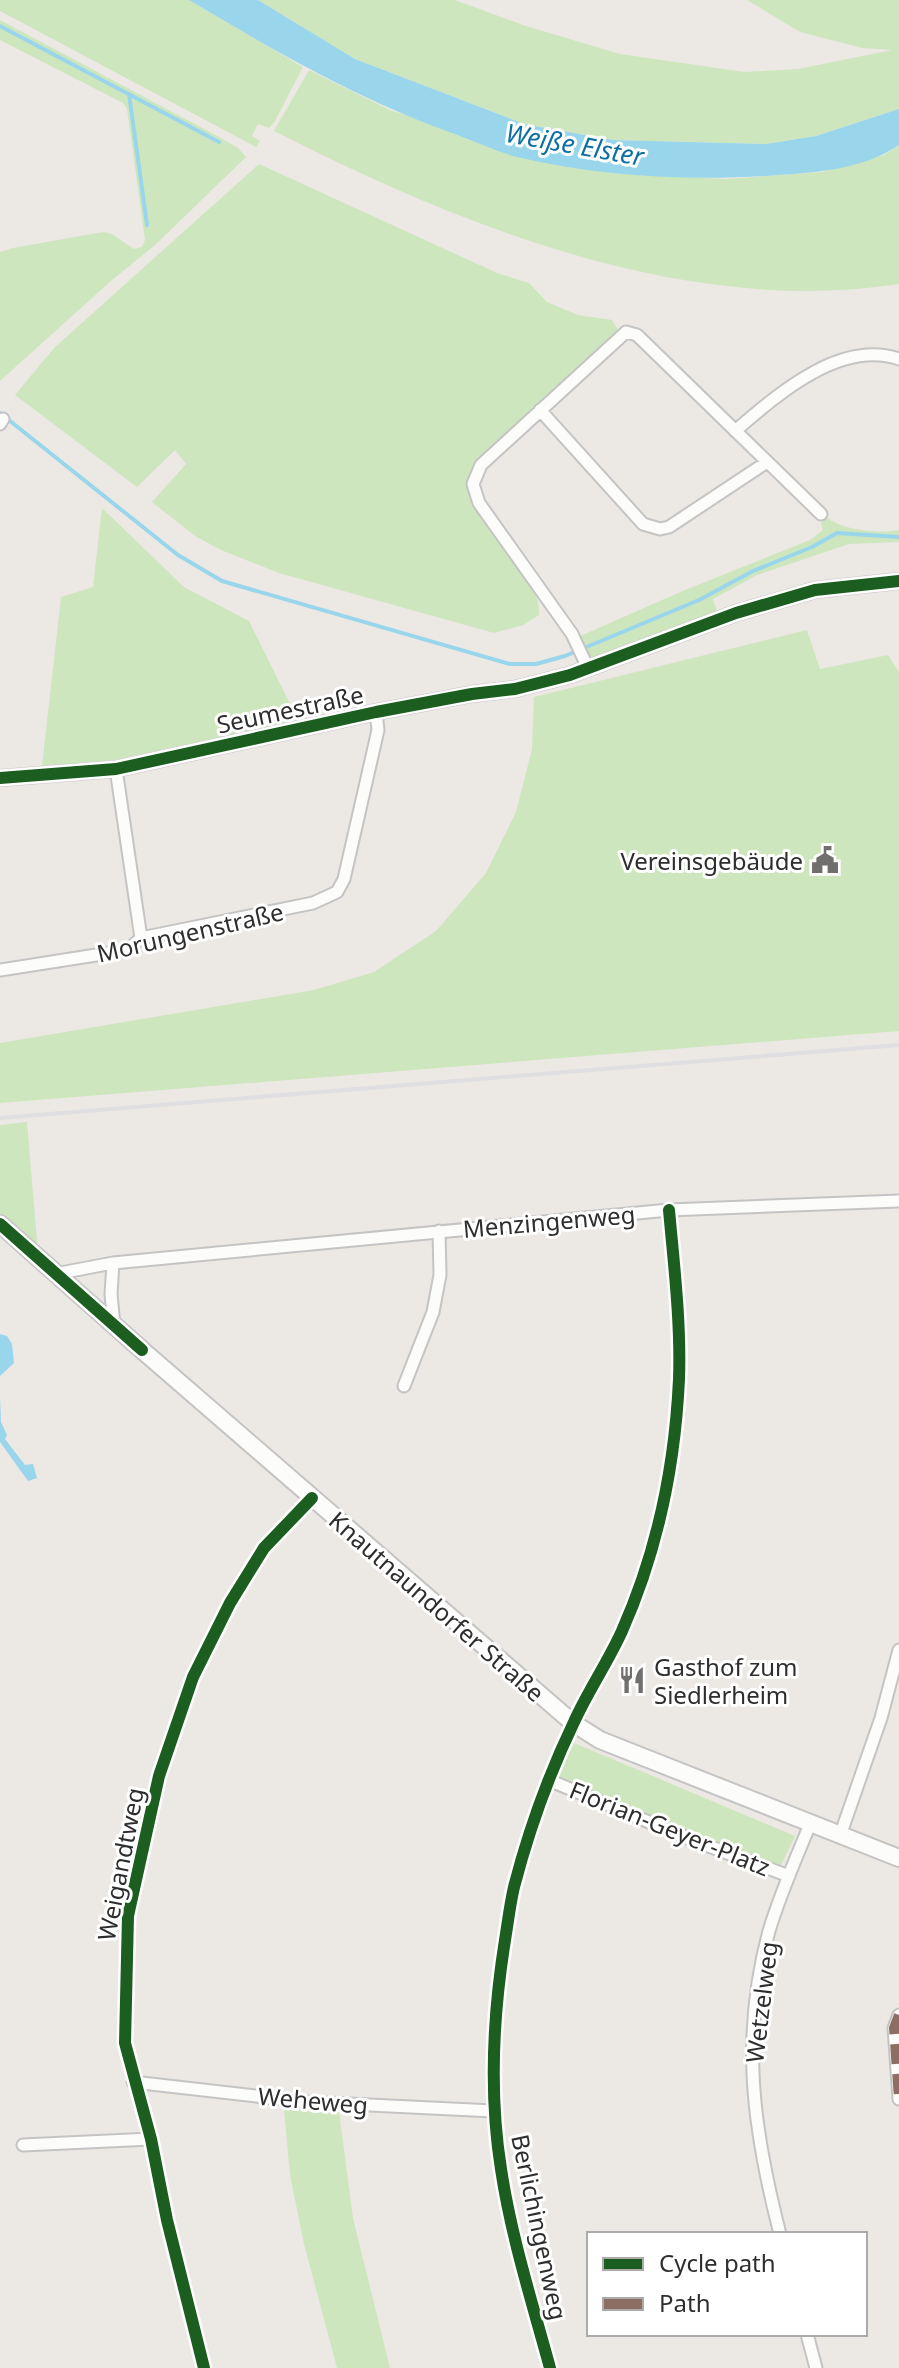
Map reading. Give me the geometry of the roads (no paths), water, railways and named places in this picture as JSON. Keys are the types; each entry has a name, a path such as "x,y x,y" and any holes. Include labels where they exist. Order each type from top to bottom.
{"main road":[{"name":"Knautnaundorfer Straße","path":"0,1224 573,1723 600,1740 899,1858"}],"street":[{"path":"585,661 576,641 479,503 473,484 481,465 626,332 637,335 821,514"},
{"path":"735,431 778,394 841,360 857,355 893,358"},
{"path":"540,410 643,524 660,529 669,527 767,462"},
{"name":"Seumestraße","path":"0,778 116,769 376,712 515,689 585,661 815,590 899,581"},
{"name":"Morungenstraße","path":"0,970 128,950 141,938 313,903 337,892 344,879 378,730 376,712"},
{"path":"116,769 141,938"},
{"name":"Menzingenweg","path":"55,1274 113,1263 669,1210 899,1201"},
{"name":"Berlichingenweg","path":"550,2368 514,2232 493,2111 501,1968 514,1888 551,1781 573,1723 621,1633 659,1525 674,1441 679,1377 678,1319 669,1210"},
{"name":"Menzingenweg","path":"404,1386 433,1312 440,1275 439,1231"},
{"path":"113,1263 111,1294 114,1326"},
{"name":"Weigandtweg","path":"204,2368 167,2220 151,2139 133,2082 125,2043 128,1916 159,1776 193,1677 230,1603 264,1548 312,1498"},
{"path":"841,1833 881,1718 899,1650"},
{"name":"Florian-Geyer-Platz","path":"551,1781 687,1838 789,1876"},
{"name":"Wetzelweg","path":"780,2232 759,2138 751,2070 753,2023 761,1965 770,1929 811,1822"},
{"path":"899,2015 894,2028 899,2099"},
{"name":"Weheweg","path":"133,2082 308,2102 493,2111"},
{"path":"23,2145 151,2139"},
{"path":"808,2336 816,2368"}],"water":[{"name":"Weiße Elster","path":"189,0 258,0 355,59 524,124 613,140 766,144 816,136 899,109 899,145 868,160 817,172 703,178 640,176 578,169 517,157 424,123 355,92"},
{"path":"0,1334 7,1336 12,1344 14,1363 0,1376"},
{"path":"0,1397 1,1422 7,1435 5,1439 25,1465 33,1464 37,1478 28,1481 0,1442"}],"waterway":[{"path":"0,26 219,142"},
{"path":"129,94 147,225"},
{"path":"0,413 178,555 222,581 510,664 536,664 565,656 699,600 753,571 812,547 837,533 899,537"}],"railway":[{"path":"0,1118 899,1045"}],"place":[{"name":"Vereinsgebäude","path":"825,860"},
{"name":"Gasthof zum Siedlerheim","path":"632,1680"}]}
